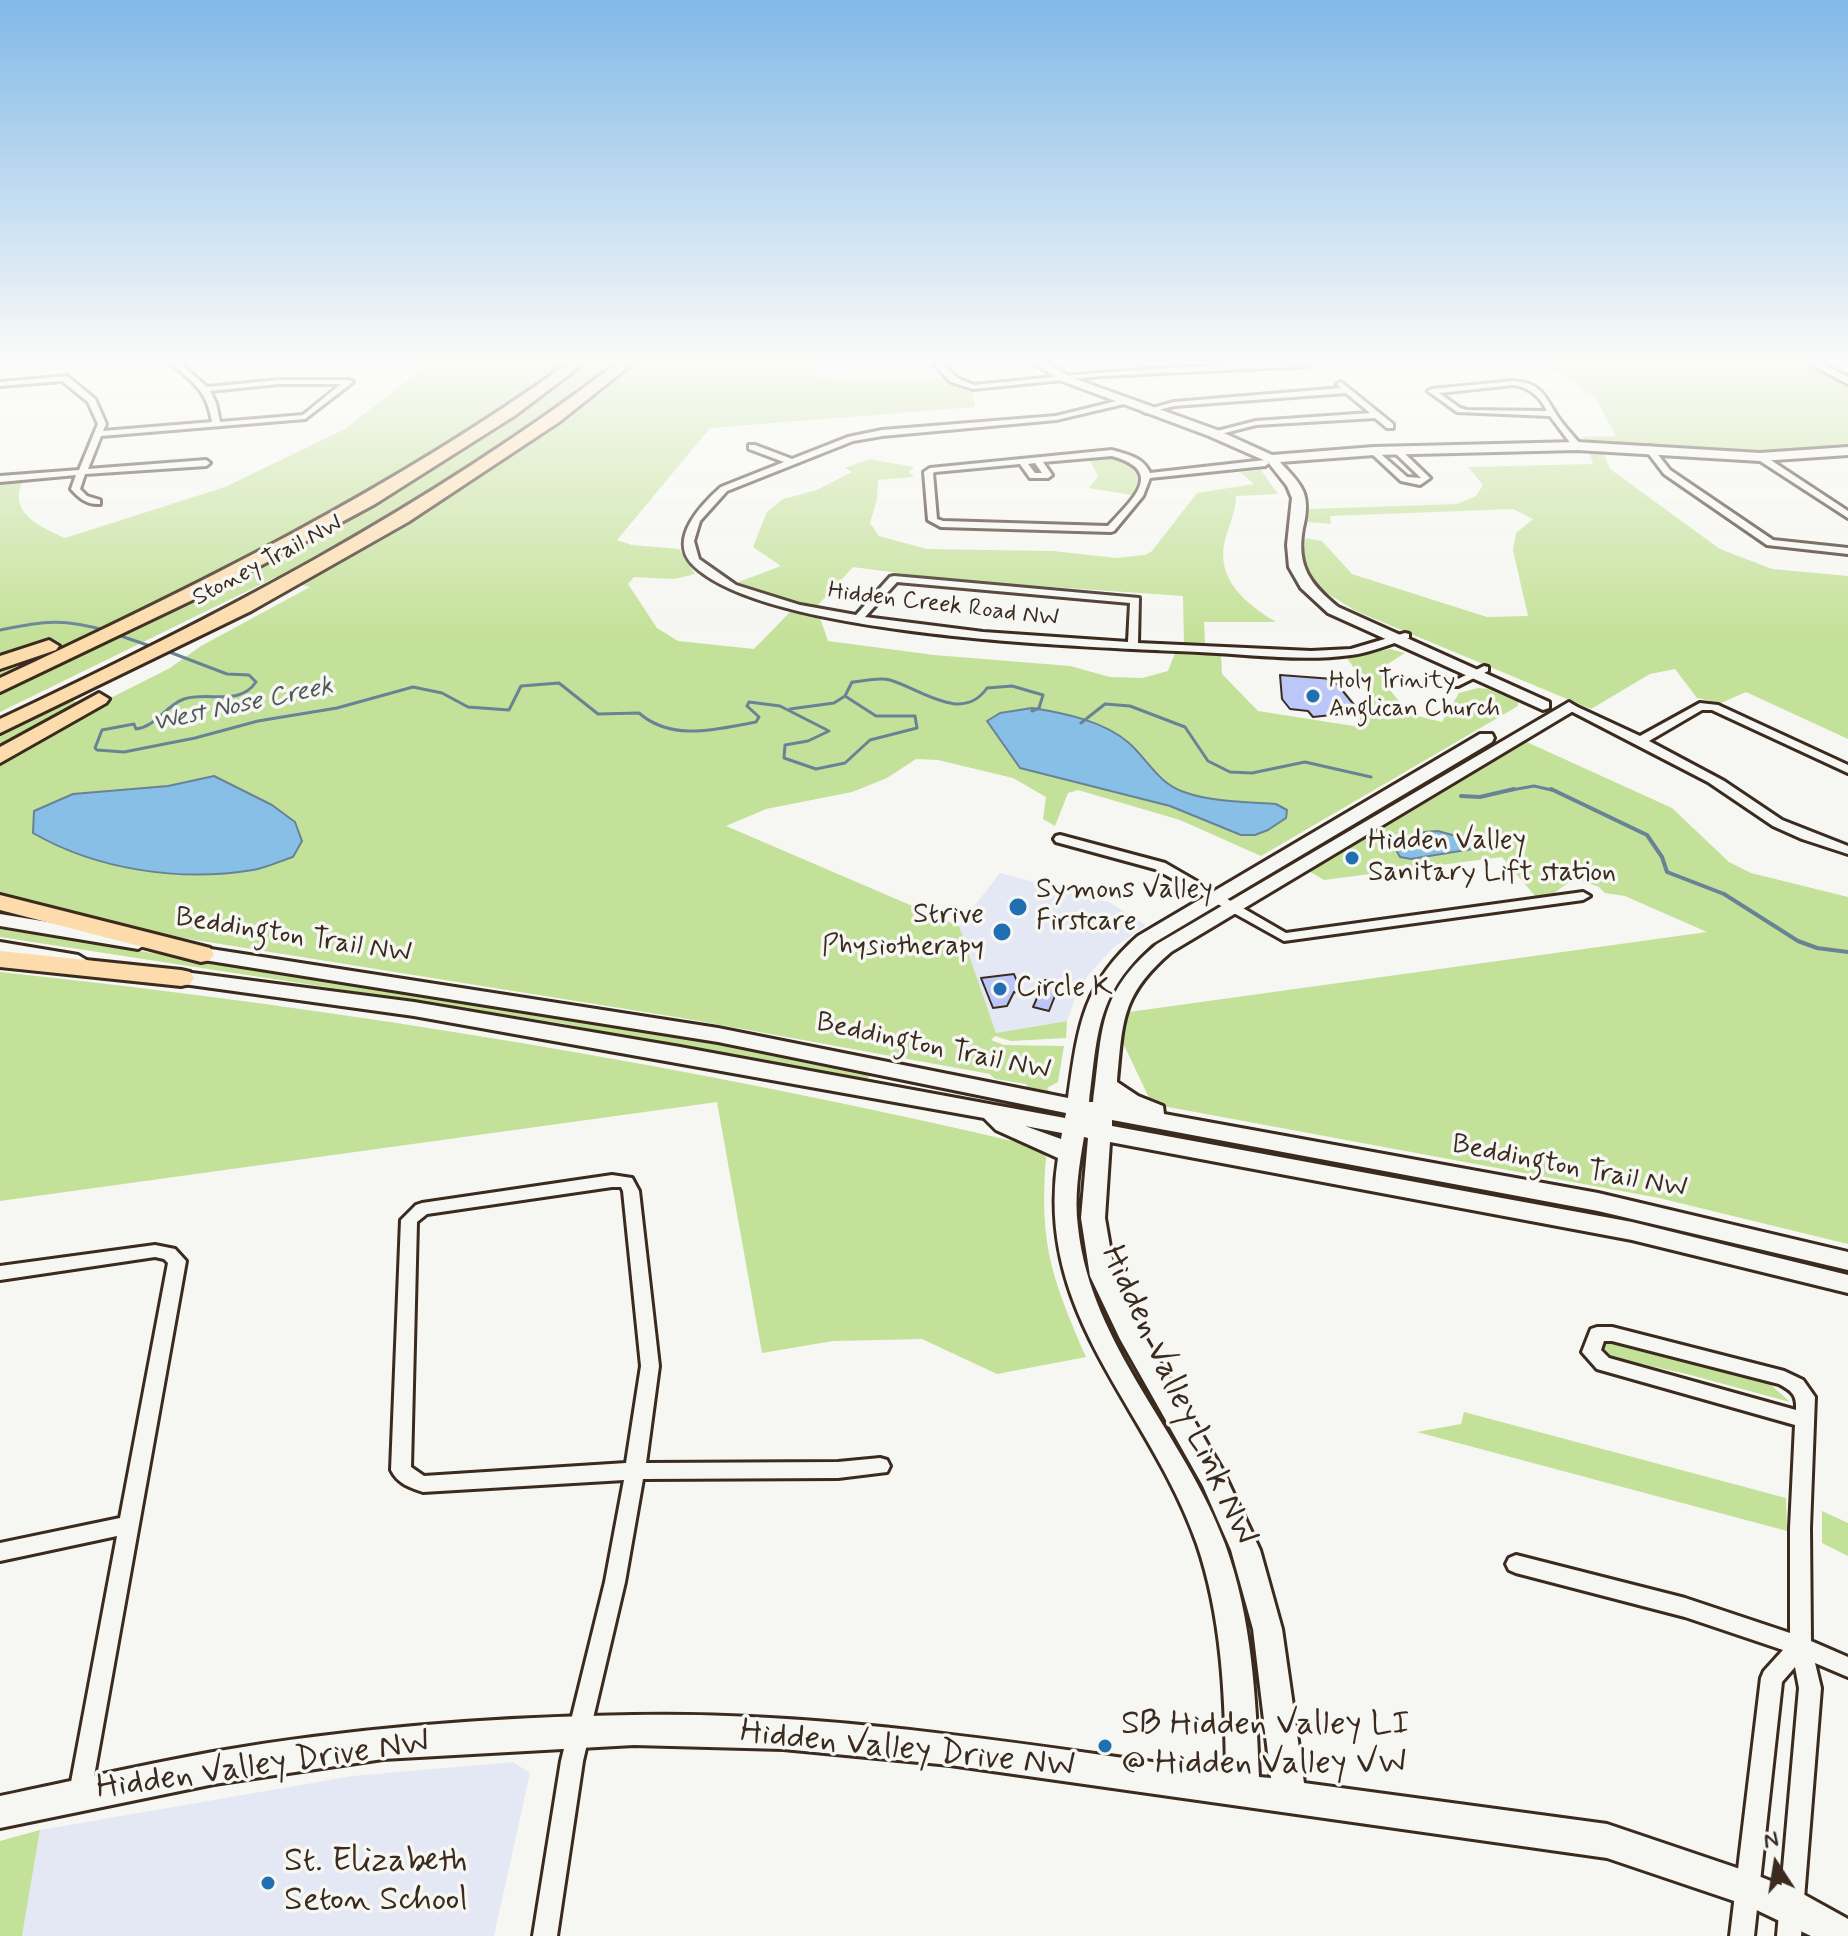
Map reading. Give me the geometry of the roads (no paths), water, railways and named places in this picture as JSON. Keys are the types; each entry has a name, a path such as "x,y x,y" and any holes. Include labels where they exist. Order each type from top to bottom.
{"highway":[{"name":"Stoney Trail NW","path":"0,686 74,644 340,517 445,454"},
{"name":"Stoney Trail NW","path":"0,727 136,670 192,633 354,546 502,456"},
{"path":"0,756 136,670 214,637 322,575 462,488 502,456"},
{"path":"0,663 74,644"},
{"path":"0,902 201,954"},
{"path":"0,959 181,978"}],"street":[{"path":"90,454 75,489 84,498 97,502"},
{"path":"771,454 789,461"},
{"name":"Hidden Creek Road NW","path":"807,454 741,480 710,501 694,523 689,539 691,553 704,571 742,594 857,620 922,628 1320,654 1352,652 1400,638"},
{"path":"1100,454 928,472 933,520 941,524 1111,529 1143,492 1146,474"},
{"path":"1122,454 1127,455 1146,474"},
{"path":"1255,454 1268,461 1296,490 1299,502 1293,556 1295,569 1315,595 1333,610 1555,706 1612,735 1639,742 1714,780 1768,818 1848,850"},
{"path":"1146,474 1335,454"},
{"path":"1378,454 1404,479 1420,482 1426,478 1401,454"},
{"path":"1653,454 1667,472 1770,543 1848,551"},
{"path":"1723,454 1760,457 1799,454"},
{"path":"1760,457 1848,515"},
{"path":"1023,463 1033,476 1048,475 1038,461"},
{"path":"0,479 206,463"},
{"path":"857,620 894,579 1135,600 1133,644"},
{"path":"1454,684 1479,672"},
{"path":"1089,1120 1107,1085 1114,1017 1131,962 1145,940 1225,901 1555,706"},
{"path":"1639,742 1700,706 1714,707 1848,769"},
{"path":"1060,839 1160,866 1284,937 1583,896"},
{"name":"Beddington Trail NW","path":"0,920 201,954 612,1016 1089,1120 1632,1231 1848,1284"},
{"name":"Beddington Trail NW","path":"0,948 181,978 414,1009 664,1051 986,1111 1191,1126 1598,1202 1848,1261"},
{"path":"1089,1120 1094,1006 1105,980 1131,962"},
{"path":"1107,1085 1130,1101 1191,1126"},
{"path":"986,1111 1005,1127 1052,1143 1070,1155"},
{"name":"Hidden Valley Link NW","path":"1089,1120 1070,1155 1065,1208 1068,1244 1083,1296 1194,1502 1212,1546 1228,1607 1236,1664 1243,1790"},
{"name":"Hidden Valley Link NW","path":"1089,1120 1094,1177 1094,1239 1109,1291 1128,1330 1214,1478 1254,1575 1269,1635 1289,1796"},
{"path":"545,1936 578,1732 615,1582 635,1471 650,1366 631,1191 626,1182 612,1181 422,1209 409,1220 401,1470 408,1478 423,1484 635,1471 838,1470 880,1466"},
{"path":"0,1273 155,1251 169,1253 177,1261 80,1793"},
{"path":"1790,1921 1810,1688 1800,1645 1806,1397 1797,1385 1784,1378 1612,1334 1597,1334 1593,1342 1591,1352 1603,1364 1804,1420"},
{"path":"0,1552 130,1525"},
{"path":"1516,1564 1641,1595 1800,1645 1848,1667"},
{"path":"1742,1936 1772,1678 1800,1645"},
{"name":"Hidden Valley Drive NW","path":"0,1812 80,1793 214,1768 383,1744 634,1730 783,1734 950,1750 1607,1841 1746,1888 1790,1921 1845,1936"}],"water":[{"path":"1032,708 1070,715 1119,735 1167,783 1184,792 1217,800 1276,804 1287,810 1286,818 1255,835 1241,835 1170,806 1020,768 987,721 1000,713"},
{"path":"214,776 272,805 295,822 302,841 293,857 253,870 168,873 140,870 84,856 33,833 34,811 73,794 168,786"},
{"path":"1438,831 1477,842 1478,848 1411,859 1400,857 1396,850 1424,832"}],"waterway":[{"name":"West Nose Creek","path":"0,630 54,622 107,631"},
{"name":"West Nose Creek","path":"115,634 156,648"},
{"name":"West Nose Creek","path":"164,650 227,674 249,675 256,682 241,694 184,699 143,727 136,729 134,724 102,730 95,748 97,750 124,752 195,738 258,721 337,708 413,687 442,693 468,707 509,710 521,686 559,683 598,714 639,713 666,728 680,730 711,730 756,722 759,717 747,706 749,702 780,706 829,731 808,741 785,745 784,758 816,769 845,763 870,740 917,728 915,716 876,716 845,696"},
{"name":"West Nose Creek","path":"845,696 852,682 876,679 890,680 953,704 977,698 987,688 1012,686 1043,695 1039,708 1032,711"},
{"name":"West Nose Creek","path":"790,709 834,703 845,696"},
{"name":"West Nose Creek","path":"1081,723 1105,704 1130,706 1185,727 1208,761 1230,772 1252,773 1305,762 1371,777"},
{"name":"West Nose Creek","path":"1506,791 1534,786 1554,791"},
{"name":"West Nose Creek","path":"1461,796 1480,797 1514,789"},
{"name":"West Nose Creek","path":"1554,791 1647,835 1662,857 1667,872 1724,894 1798,941 1817,948 1848,952"}],"place":[{"name":"Holy Trinity Anglican Church","path":"1313,696"},
{"name":"Hidden Valley Sanitary Lift station","path":"1352,858"},
{"name":"Symons Valley Firstcare","path":"1018,907"},
{"name":"Strive Physiotherapy","path":"1002,932"},
{"name":"Circle K","path":"1000,989"},
{"name":"SB Hidden Valley LI @ Hidden Valley VW","path":"1105,1746"},
{"name":"St. Elizabeth Seton School","path":"268,1883"}]}
